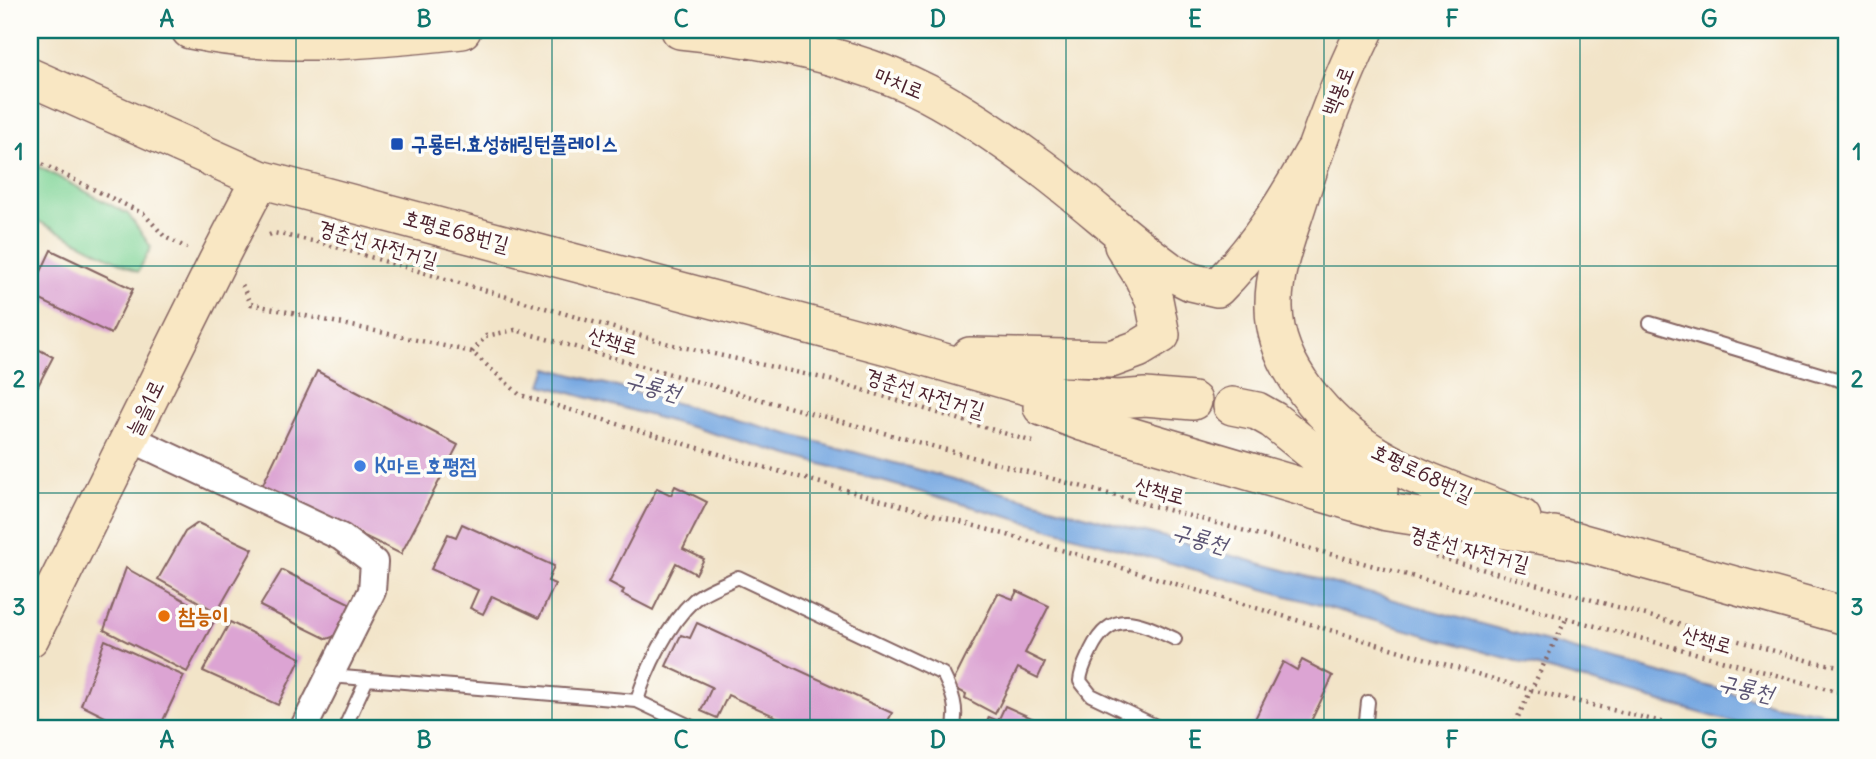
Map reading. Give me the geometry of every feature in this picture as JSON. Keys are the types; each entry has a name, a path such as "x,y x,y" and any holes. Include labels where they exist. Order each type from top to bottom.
{"street":[{"path":"190,30 296,41 388,38 462,30"},
{"name":"마치로","path":"680,30 754,41 841,61 926,93 1037,164 1173,273 1191,282 1217,288"},
{"name":"백봉로","path":"1313,153 1365,30"},
{"name":"호평로68번길","path":"30,76 260,179 895,348 1061,396 1108,399 1145,397 1193,401"},
{"path":"1217,288 1256,244 1278,213 1313,153"},
{"path":"1276,330 1268,313 1254,299 1236,290 1217,288 1197,292 1181,302 1168,317 1161,335 1160,355 1166,374 1177,390 1193,401 1212,407 1232,406 1250,399 1266,386 1276,369 1279,349 1273,308 1280,264 1313,153"},
{"name":"늘을1로","path":"30,638 260,179"},
{"name":"마치로","path":"1088,205 1110,228 1142,275 1154,300 1161,335"},
{"name":"호평로68번길","path":"1276,330 1290,367 1305,391 1347,433 1376,454 1412,473 1578,541"},
{"name":"호평로68번길","path":"895,348 964,356 1111,359 1138,349 1161,335"},
{"path":"895,348 1082,422 1387,512 1578,541"},
{"name":"호평로68번길","path":"1232,406 1257,411 1273,420 1335,470 1383,492 1578,541 1846,616"},
{"path":"130,438 341,537 374,562 372,591 303,729"}],"lane":[{"path":"1650,323 1846,382"},
{"path":"637,701 643,679 663,640 695,599 738,577 943,674 954,695 956,720 953,729"},
{"path":"1162,729 1091,695 1080,681 1081,671 1096,639 1109,625 1139,622 1174,639"},
{"path":"330,676 637,701 696,729"},
{"path":"344,729 367,679"},
{"path":"1366,729 1368,702"}],"path":[{"path":"30,158 144,214 165,237 235,271 251,304 472,352 520,395 756,465 1072,553 1531,690 1690,729"},
{"name":"경춘선 자전거길","path":"265,237 274,233 322,243 669,344 827,379 1038,444"},
{"name":"산책로","path":"472,352 486,336 515,330 755,398 1567,616 1846,694"},
{"name":"경춘선 자전거길","path":"1432,555 1814,662 1846,667"},
{"path":"1512,729 1567,616"}],"green space":[{"path":"30,162 128,214 151,247 138,272 30,217"}],"water":[{"path":"548,368 1773,704 1846,716 1846,729 1757,729 542,385"}],"building":[{"path":"51,250 133,289 111,334 30,295"},
{"path":"30,345 53,357 30,401"},
{"name":"K마트 호평점","path":"317,371 458,445 401,554 262,486"},
{"path":"675,486 707,502 683,549 704,559 696,574 676,563 653,610 622,594 624,590 609,582 657,488 671,495"},
{"path":"198,523 253,549 217,612 158,579 185,532"},
{"path":"462,524 554,566 548,581 555,584 539,618 492,596 483,614 470,608 478,590 431,569 448,534 456,537"},
{"path":"126,568 216,618 187,672 104,630"},
{"path":"282,570 349,603 351,615 338,635 327,639 260,606"},
{"path":"1017,591 1049,606 1025,653 1045,663 1038,678 1018,668 995,714 965,698 966,694 951,686 998,593 1013,599"},
{"path":"230,622 301,658 278,705 203,671"},
{"path":"697,623 892,713 885,727 890,729 803,729 728,695 717,718 701,711 712,687 666,666 681,635 690,638"},
{"path":"105,640 184,676 159,729 129,729 81,705"},
{"path":"1302,660 1333,676 1310,723 1322,729 1250,729 1283,662 1297,670"},
{"path":"1005,706 1056,729 984,729 989,717 998,721"}],"place":[{"name":"구룡터.효성해링턴플레이스","path":"397,144"},
{"name":"K마트 호평점","path":"360,466"},
{"name":"참능이","path":"164,616"}],"water label":[{"name":"구룡천","path":"653,386"},
{"name":"구룡천","path":"1200,538"},
{"name":"구룡천","path":"1746,688"}]}
